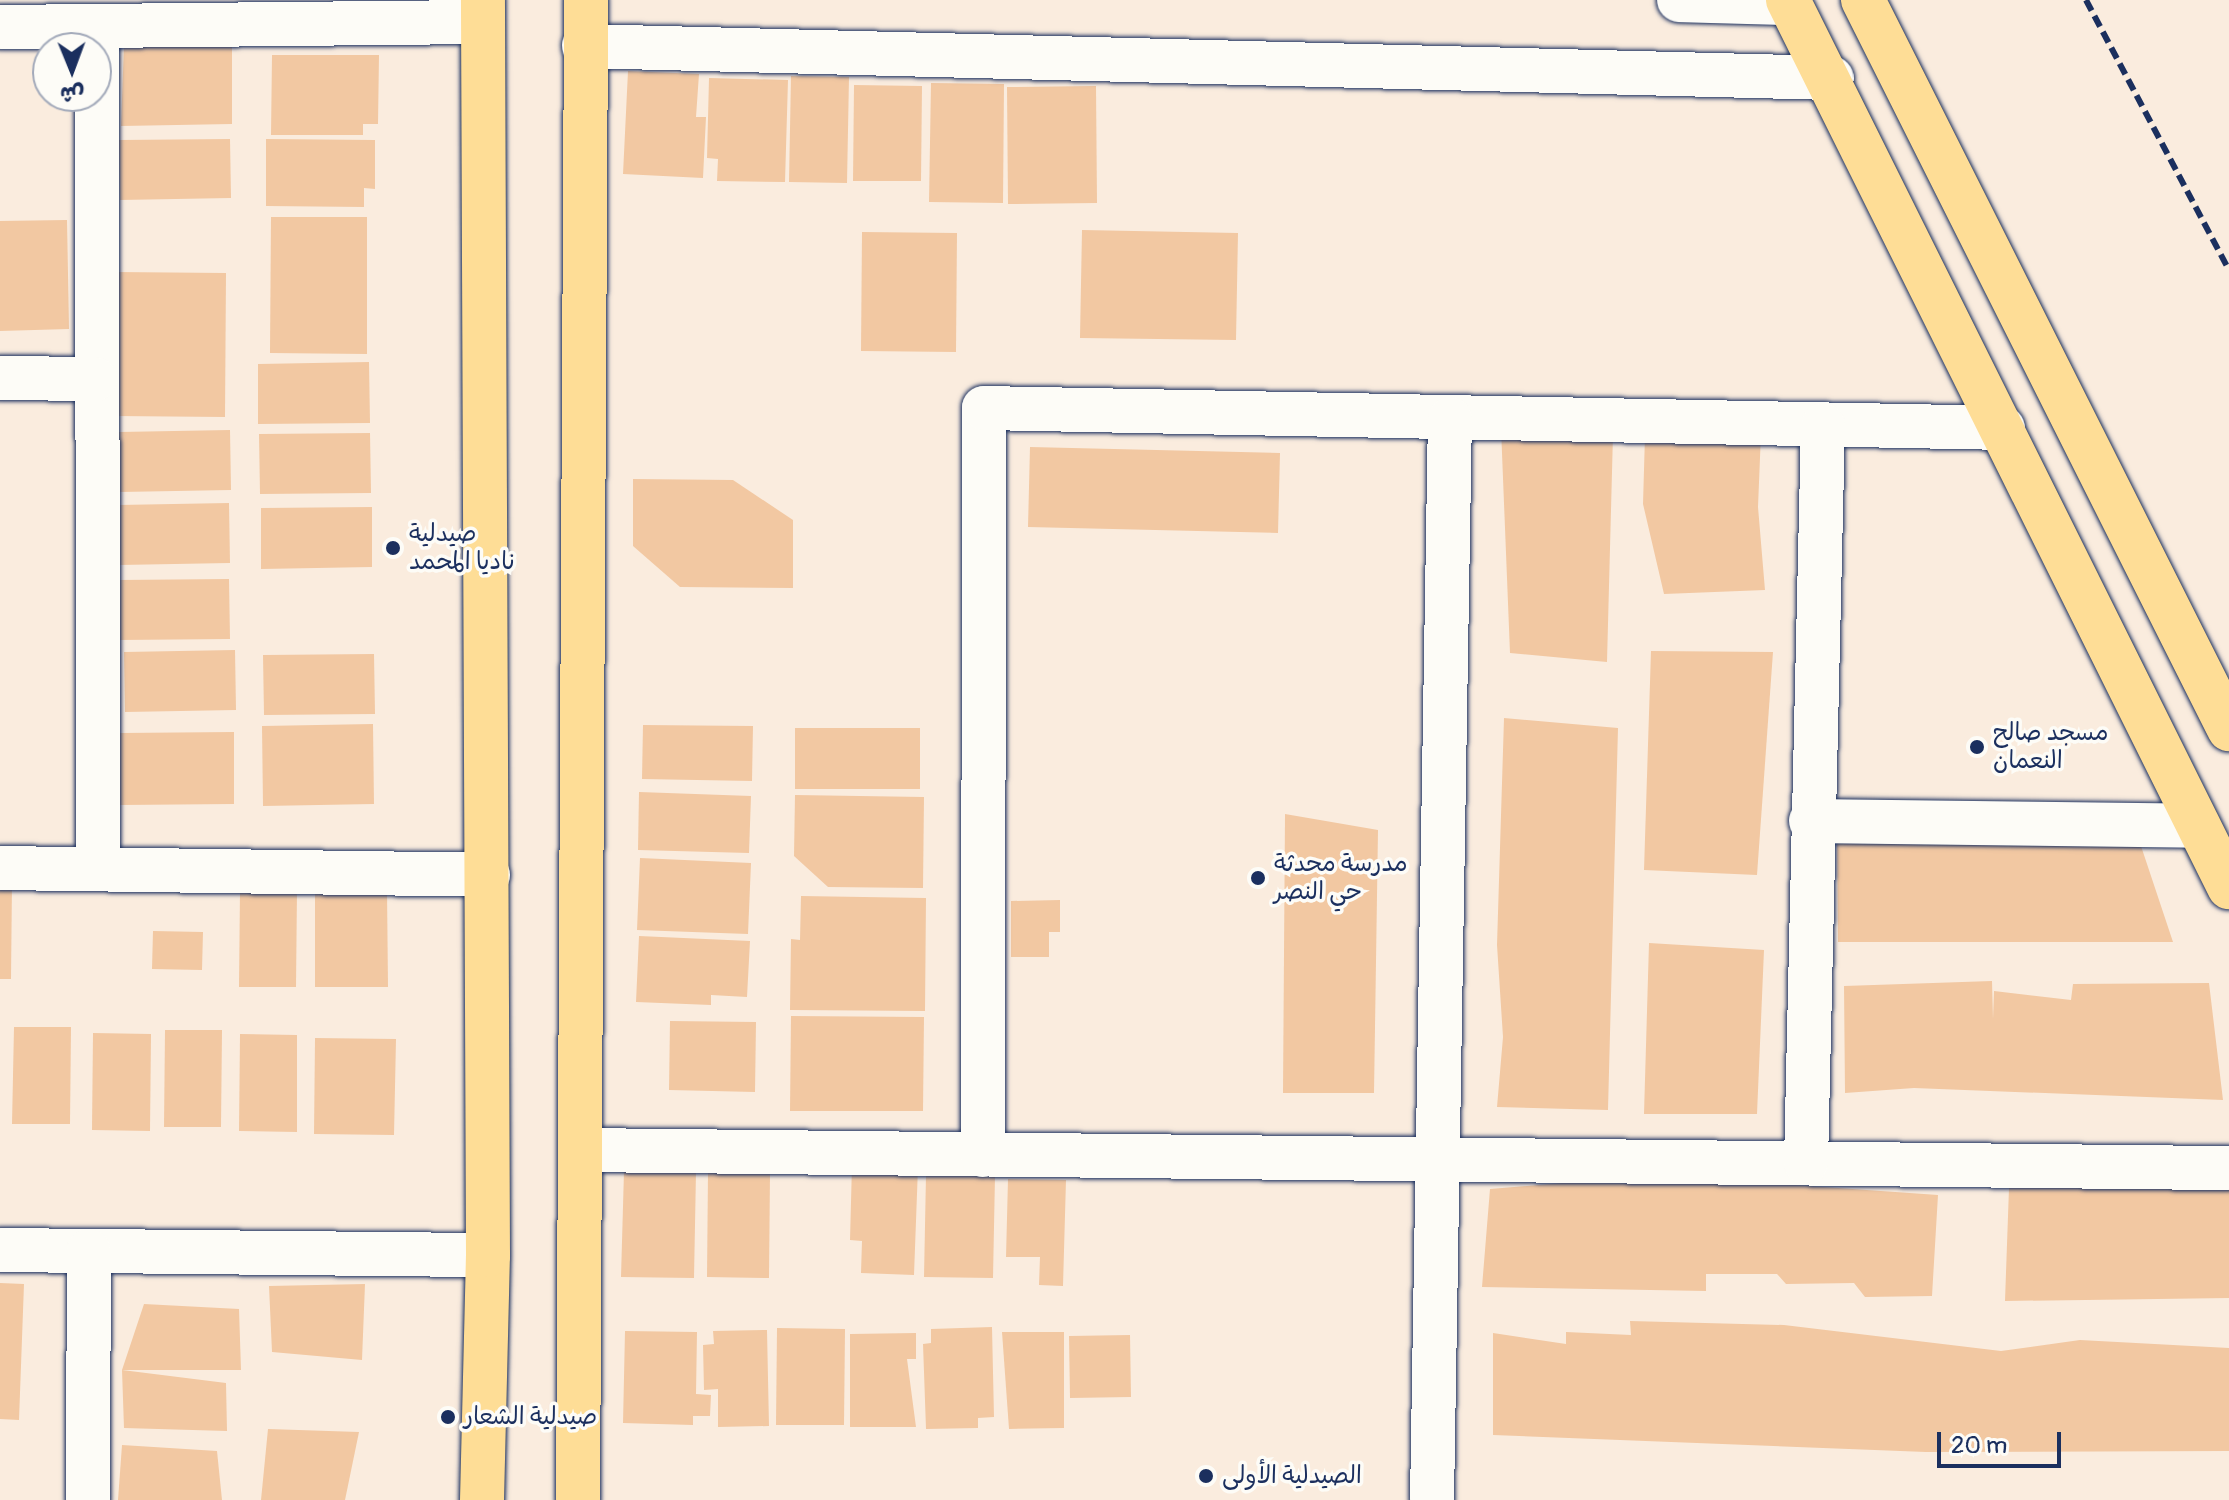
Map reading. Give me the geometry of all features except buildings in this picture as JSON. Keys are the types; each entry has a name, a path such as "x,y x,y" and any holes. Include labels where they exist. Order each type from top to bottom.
{"main road":[{"path":"578,1500 586,0"},
{"path":"1863,0 2229,729"},
{"path":"1789,1 1832,78 2229,887"},
{"path":"482,1500 488,1255 483,11"},
{"path":"2095,618 2156,583"}],"street":[{"path":"1679,0 1789,1"},
{"path":"0,27 483,11"},
{"path":"97,26 95,379 98,869"},
{"path":"584,46 1832,78"},
{"path":"0,378 95,379"},
{"path":"983,1155 984,408 2003,428"},
{"path":"1432,1500 1450,419"},
{"path":"1806,1163 1811,821 1823,425"},
{"path":"1811,821 2198,826"},
{"path":"0,868 488,875"},
{"path":"580,1150 2229,1168"},
{"path":"0,1250 488,1255"},
{"path":"88,1500 89,1251"}],"railway":[{"path":"2086,0 2229,270"}],"place":[{"name":"صيدلية ناديا المحمد","path":"393,548"},
{"name":"مسجد صالح النعمان","path":"1977,747"},
{"name":"مدرسة محدثة حي النصر","path":"1258,878"},
{"name":"صيدلية الشعار","path":"448,1417"},
{"name":"الصيدلية الأولى","path":"1206,1476"}]}
